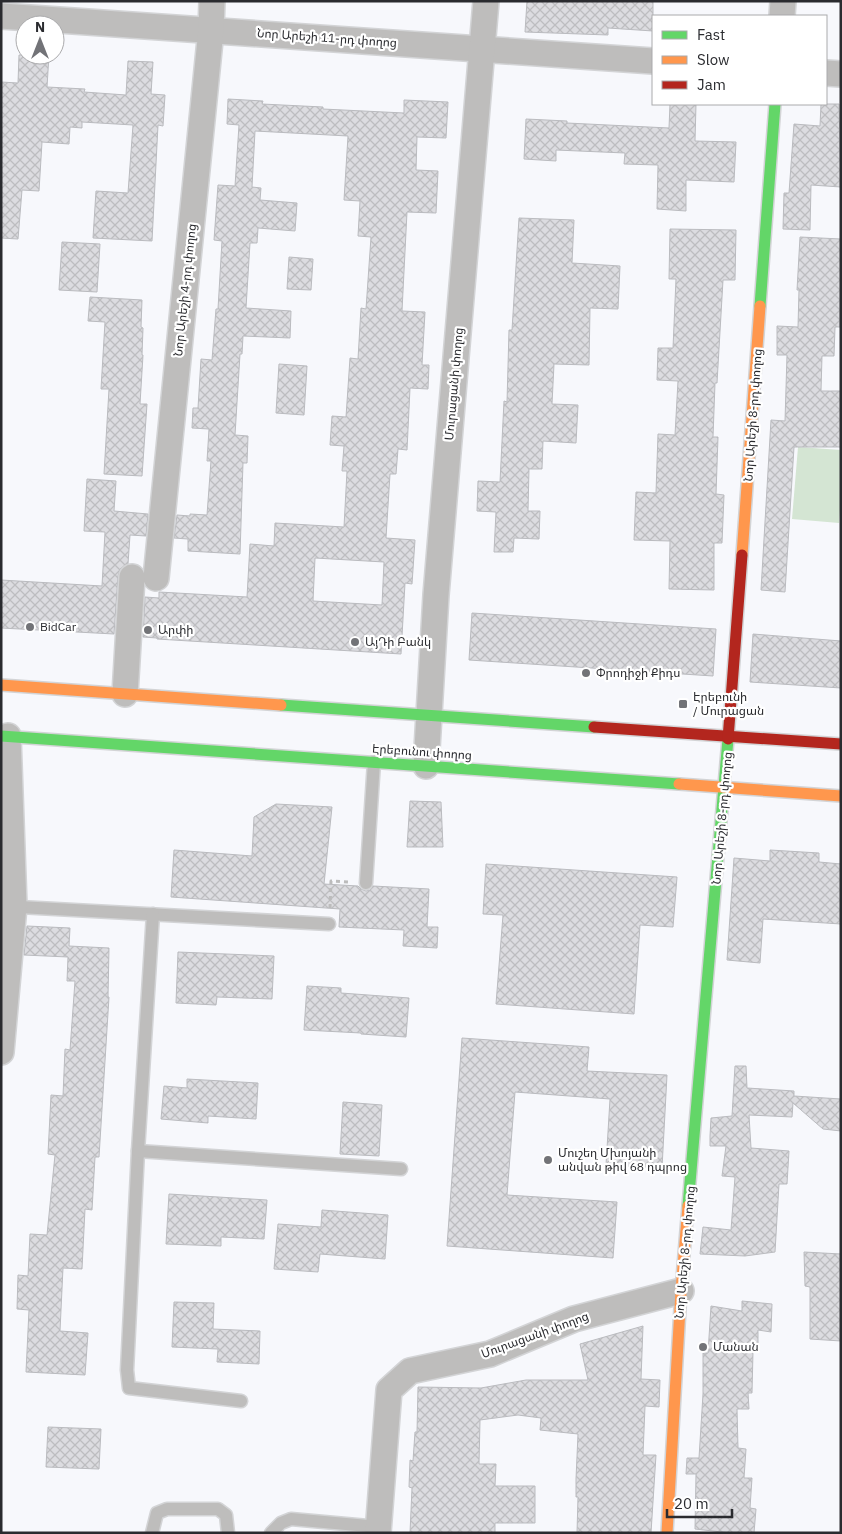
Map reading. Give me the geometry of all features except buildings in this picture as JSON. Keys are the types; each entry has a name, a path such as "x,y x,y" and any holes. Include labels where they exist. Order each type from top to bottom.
{"main road":[{"name":"Նոր Արեշի 8-րդ փողոց","path":"667,1533 680,1292 723,814 775,105"},
{"path":"1,685 841,744"},
{"name":"Էրեբունու փողոց","path":"5,736 841,796"}],"street":[{"name":"Նոր Արեշի 4-րդ փողոց","path":"125,694 144,577 211,30 212,1"},
{"name":"Մուրացանի փողոց","path":"426,766 437,585 486,1"},
{"path":"782,15 783,1"},
{"name":"Նոր Արեշի 11-րդ փողոց","path":"1,16 652,61"},
{"path":"827,72 841,74"},
{"path":"1,1052 8,906 5,736"},
{"name":"Մուրացանի փողոց","path":"378,1530 389,1390 410,1371 490,1354 574,1319 680,1292"}],"lane":[{"path":"366,883 374,762"},
{"path":"8,906 329,924"},
{"path":"153,914 138,1151 127,1370 129,1388 241,1401"},
{"path":"138,1151 400,1169"},
{"path":"152,1533 157,1513 167,1509 218,1509 226,1515 228,1533"},
{"path":"271,1533 281,1523 291,1519 378,1530"}],"path":[{"path":"329,924 331,881 366,883"}],"green space":[{"path":"798,447 841,450 839,523 792,519"}],"traffic: fast":[{"path":"760,306 775,105"},
{"path":"281,705 594,727"},
{"path":"1,736 679,784"},
{"path":"688,1206 728,739"}],"traffic: slow":[{"path":"742,555 760,306"},
{"path":"1,685 281,705"},
{"path":"679,784 841,796"},
{"path":"667,1533 681,1291 688,1206"}],"traffic: jam":[{"path":"728,739 742,555"},
{"path":"594,727 841,744"}],"place":[{"name":"BidCar","path":"30,627"},
{"name":"Արփի","path":"148,630"},
{"name":"ԱյԴի Բանկ","path":"355,642"},
{"name":"Փրոդիջի Քիդս","path":"586,673"},
{"name":"Էրեբունի / Մուրացան","path":"683,704"},
{"name":"Մուշեղ Մխոյանի անվան թիվ 68 դպրոց","path":"548,1160"},
{"name":"Մանան","path":"703,1347"}]}
